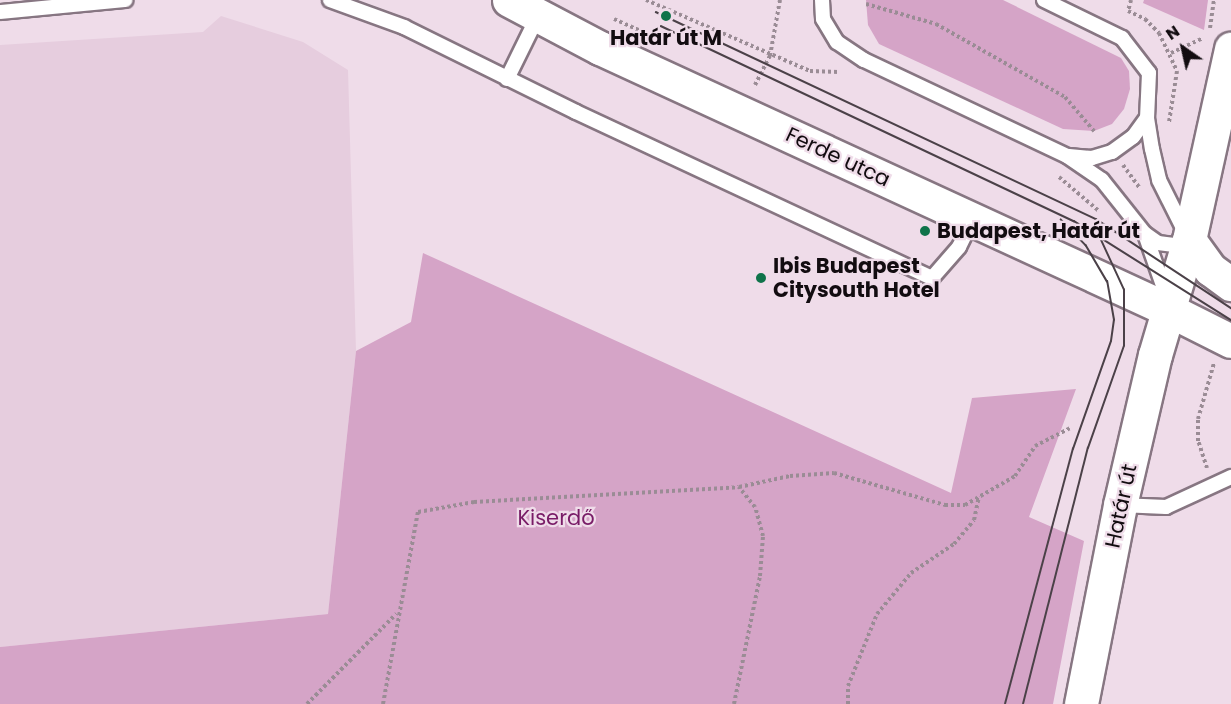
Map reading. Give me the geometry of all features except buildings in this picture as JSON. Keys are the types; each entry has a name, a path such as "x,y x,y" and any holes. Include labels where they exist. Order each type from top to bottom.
{"main road":[{"name":"Ferde utca","path":"509,0 531,8 600,48 1169,310 1231,341"},
{"name":"Határ út","path":"1081,704 1120,505 1189,240 1231,49"},
{"path":"1189,240 1210,269 1231,284"}],"lane":[{"path":"0,12 125,0"},
{"path":"330,0 404,27 576,112 932,278 959,247 972,219"},
{"path":"822,0 823,19 837,42 864,60 1067,156 1102,180 1145,234 1163,278 1169,310"},
{"path":"1044,0 1122,38 1138,55 1149,74 1147,118 1159,180 1189,240 1166,244 1145,234"},
{"path":"507,79 531,8"},
{"path":"1067,156 1092,158 1112,152 1133,137 1147,118"},
{"path":"1120,505 1166,507 1231,477"}],"path":[{"path":"646,0 770,57 810,72 839,72"},
{"path":"756,86 770,57 780,0"},
{"path":"1128,11 1131,0"},
{"path":"1171,53 1208,36 1214,0"},
{"path":"866,4 936,24 1065,96 1094,131"},
{"path":"1123,164 1142,191"},
{"path":"1057,176 1104,215"},
{"path":"1211,372 1197,419 1198,441 1216,484"},
{"path":"382,704 397,614 418,512 474,502 739,487 834,473 945,505 965,505 1015,477 1035,446 1070,428"},
{"path":"734,704 760,576 763,536 755,507 739,487"},
{"path":"848,704 848,686 877,614 911,573 954,544 968,528 974,520 979,497"},
{"path":"307,704 397,614"}],"shaded area":[{"path":"221,16 303,42 348,70 356,351 328,614 0,647 0,45 203,32"}],"green space":[{"path":"866,0 1003,0 1121,58 1129,71 1130,89 1124,109 1112,124 1094,131 1063,129 879,44 868,25"},
{"path":"1144,0 1208,0 1204,30 1143,3"},
{"name":"Kiserdő","path":"423,253 951,493 972,398 1076,389 1029,517 1084,541 1053,704 0,704 0,647 328,614 356,351 411,322"}],"tram line":[{"path":"656,12 1096,219 1231,308"},
{"path":"661,26 1074,221 1231,320"},
{"path":"1005,704 1073,449 1111,341 1114,320 1107,282 1086,246 1061,220"},
{"path":"1023,704 1088,448 1124,346 1124,290 1100,238"}],"place":[{"name":"Határ út M","path":"666,16"},
{"name":"Budapest, Határ út","path":"925,231"},
{"name":"Ibis Budapest Citysouth Hotel","path":"761,278"}]}
